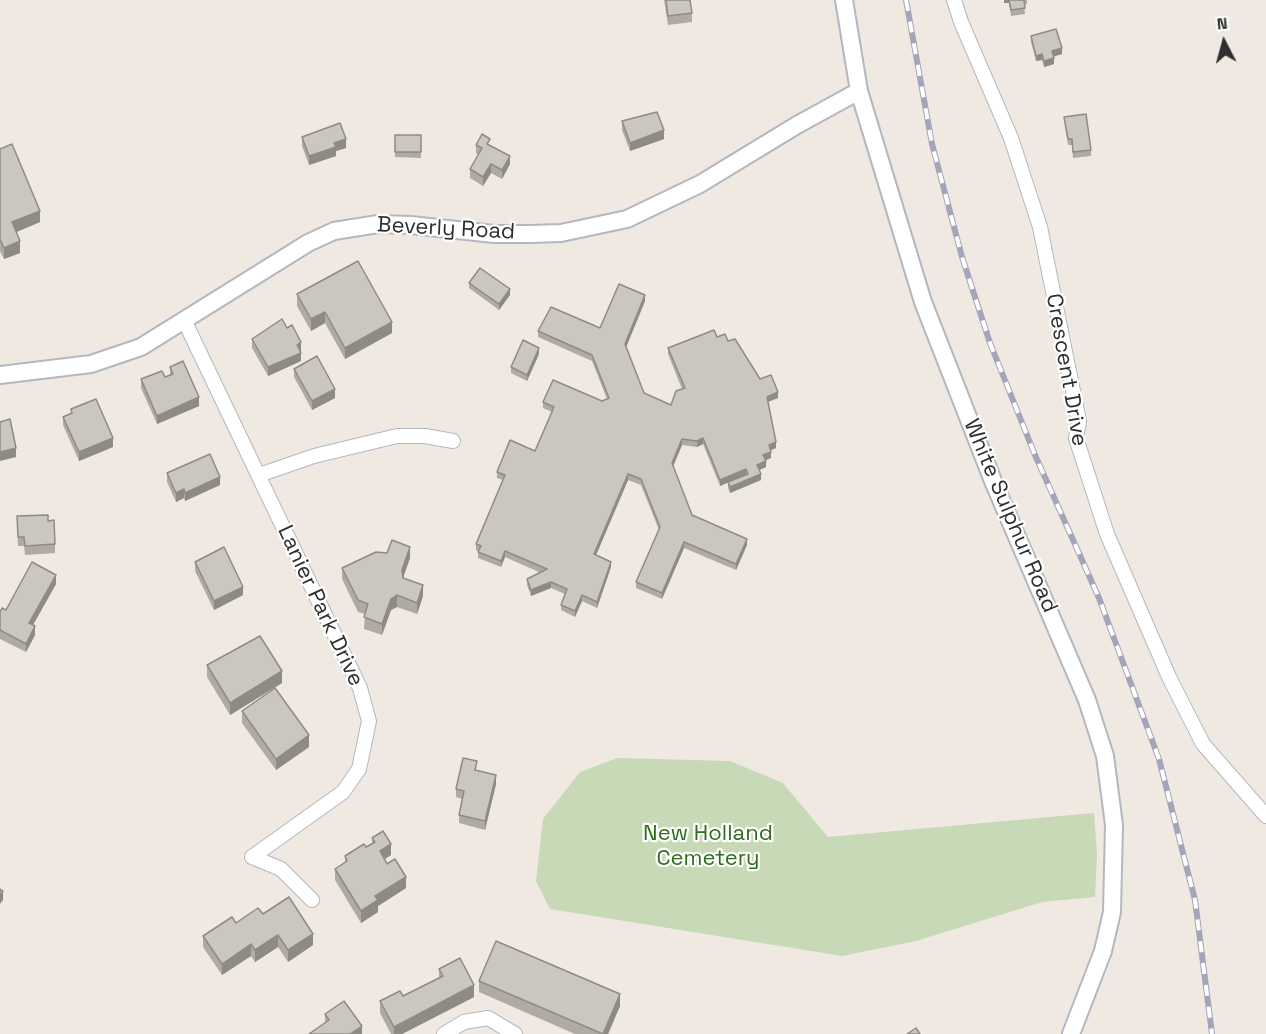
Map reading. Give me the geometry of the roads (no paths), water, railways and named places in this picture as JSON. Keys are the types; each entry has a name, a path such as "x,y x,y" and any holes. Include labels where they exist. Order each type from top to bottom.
{"street":[{"name":"White Sulphur Road","path":"844,0 859,91 929,318 993,481 1087,700 1105,756 1114,825 1112,912 1103,951 1071,1034"},
{"name":"Crescent Drive","path":"954,0 961,22 1011,138 1040,227 1079,421 1076,438 1107,534 1169,677 1203,744 1266,816"},
{"name":"Beverly Road","path":"0,375 91,364 141,348 308,243 334,231 355,225 411,225 494,234 530,234 561,233 627,219 700,184 797,125 859,91"},
{"name":"Lanier Park Drive","path":"185,322 360,688 369,721 359,769 343,792 252,857 280,869 312,900"},
{"path":"259,475 314,456 397,436 453,441"},
{"path":"444,1034 464,1022 488,1018 515,1034"}],"railway":[{"path":"906,0 932,144 962,257 990,343 1035,455 1099,598 1159,759 1195,900 1212,1034"}],"park label":[{"name":"New Holland Cemetery","path":"708,846"}]}
